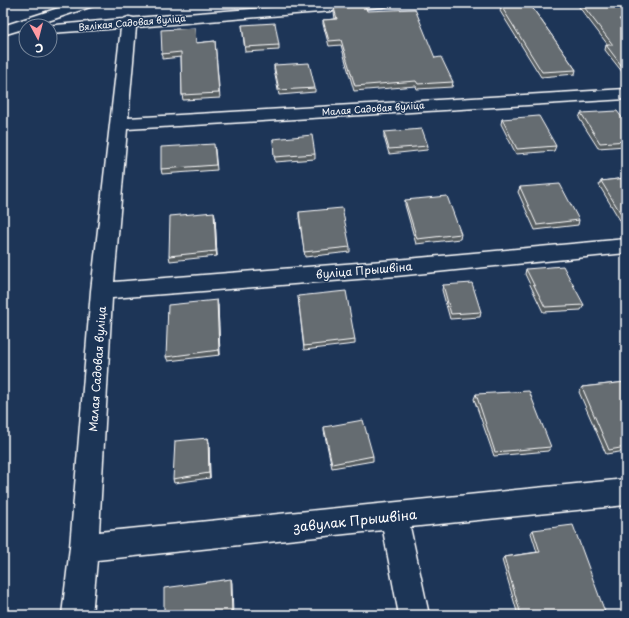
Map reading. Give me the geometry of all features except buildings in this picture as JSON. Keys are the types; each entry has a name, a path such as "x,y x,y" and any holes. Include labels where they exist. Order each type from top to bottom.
{"street":[{"path":"3,32 88,3"},
{"name":"Вялікая Садовая вуліца","path":"58,28 129,21 382,3"},
{"name":"Малая Садовая вуліца","path":"77,615 84,547 102,291 120,124 129,21"},
{"path":"3,32 18,31"},
{"name":"Малая Садовая вуліца","path":"120,124 626,94"},
{"name":"вуліца Прышвіна","path":"102,291 396,268 626,246"},
{"name":"завулак Прышвіна","path":"84,547 626,492"},
{"path":"394,516 414,615"}]}
